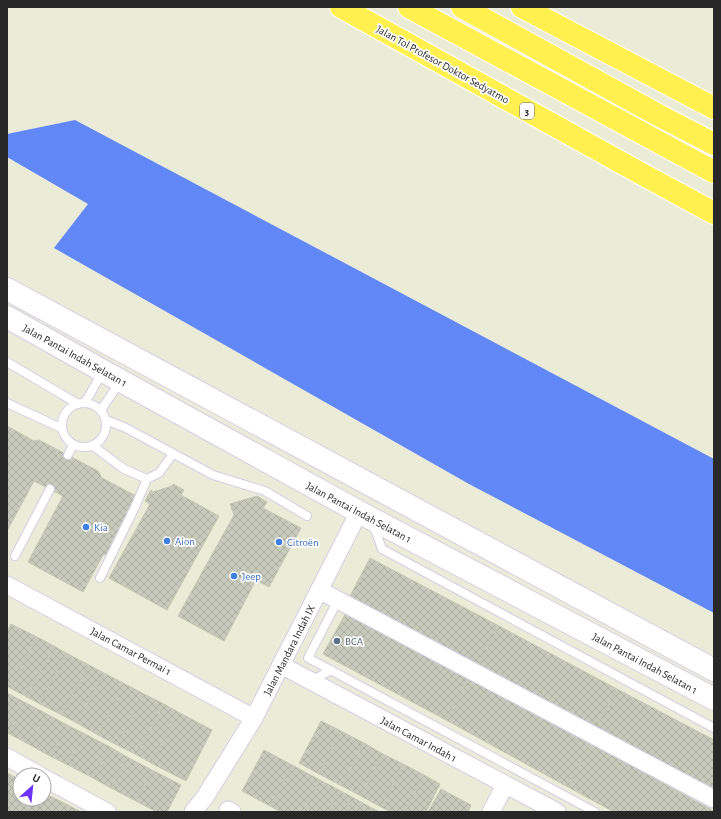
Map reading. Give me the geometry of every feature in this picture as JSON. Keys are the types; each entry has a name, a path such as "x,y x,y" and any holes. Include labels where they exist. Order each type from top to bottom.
{"highway":[{"name":"Jalan Tol Profesor Doktor Sedyatmo","path":"342,7 619,162 714,213"},
{"path":"409,7 714,172"},
{"path":"462,7 714,144"},
{"path":"522,7 714,108"}],"street":[{"path":"7,289 714,670"},
{"name":"Jalan Pantai Indah Selatan 1","path":"7,317 365,516 714,699"},
{"name":"Jalan Mandara Indah IX","path":"193,812 213,784 254,718 319,590 365,516"},
{"name":"Jalan Camar Permai 1","path":"7,585 254,718"},
{"path":"319,590 714,800"},
{"name":"Jalan Camar Indah 1","path":"281,665 509,777 557,812"},
{"path":"7,758 24,767"},
{"path":"491,812 509,777"},
{"path":"52,782 107,812"}],"lane":[{"path":"7,362 81,403 93,405 101,410 106,420 106,430 101,440 93,446 83,448 72,445 65,438 61,428 62,418 68,409 81,403 112,376"},
{"path":"101,410 112,376"},
{"path":"7,403 49,424 61,428"},
{"path":"106,420 126,428 172,454 214,475 265,491 307,516"},
{"path":"68,455 72,445"},
{"path":"93,446 124,469 147,479"},
{"path":"100,578 147,479 159,473 172,454"},
{"path":"15,556 50,489"},
{"path":"365,516 382,549 714,728"},
{"path":"338,600 308,658 509,777 595,812"},
{"path":"311,681 330,670"}],"water":[{"path":"75,120 714,459 714,613 469,484 54,248 88,204 7,157 7,134"}],"building":[{"path":"7,426 34,441 39,440 98,471 102,478 136,496 106,554 103,555 83,592 28,562 63,496 34,481 7,531"},
{"path":"173,484 184,490 181,495 219,516 167,610 109,578 150,504 145,501 151,490 153,492 172,486"},
{"path":"257,496 267,502 263,508 301,528 269,587 256,580 224,641 178,616 234,515 230,504"},
{"path":"370,558 499,626 479,665 350,596"},
{"path":"347,611 469,678 446,720 323,654"},
{"path":"11,624 37,637 10,688 7,686 7,632"},
{"path":"499,626 617,689 596,727 479,665"},
{"path":"37,637 54,646 27,697 10,688"},
{"path":"54,646 66,653 40,704 27,697"},
{"path":"66,653 89,665 62,715 40,704"},
{"path":"89,665 104,673 77,723 62,715"},
{"path":"104,673 125,684 98,735 77,723"},
{"path":"469,678 591,744 568,787 446,720"},
{"path":"125,684 144,694 117,745 98,735"},
{"path":"617,689 714,740 714,790 596,727"},
{"path":"7,693 24,702 8,733 7,733"},
{"path":"144,694 164,704 137,755 117,745"},
{"path":"24,702 47,714 30,745 8,733"},
{"path":"164,704 178,712 151,763 137,755"},
{"path":"178,712 212,730 186,781 151,763"},
{"path":"47,714 67,725 50,756 30,745"},
{"path":"321,721 341,731 319,774 299,763"},
{"path":"67,725 83,733 66,764 50,756"},
{"path":"341,731 364,743 342,786 319,774"},
{"path":"83,733 110,747 93,778 66,764"},
{"path":"364,743 383,754 361,796 342,786"},
{"path":"591,744 714,812 614,812 568,787"},
{"path":"110,747 127,757 111,788 93,778"},
{"path":"264,750 292,765 270,806 242,791"},
{"path":"383,754 403,764 381,807 361,796"},
{"path":"127,757 152,770 136,801 111,788"},
{"path":"403,764 424,775 405,812 391,812 381,807"},
{"path":"292,765 320,780 303,812 281,812 270,806"},
{"path":"152,770 181,785 167,812 157,812 136,801"},
{"path":"7,773 12,776 12,795 7,804"},
{"path":"424,775 440,784 426,812 405,812"},
{"path":"320,780 339,790 328,812 303,812"},
{"path":"441,789 471,805 468,812 428,812"},
{"path":"339,790 352,797 344,812 328,812"},
{"path":"12,795 12,807 26,807 24,812 7,812 7,804"},
{"path":"52,797 64,803 59,812 24,812 26,807 52,807"},
{"path":"352,797 372,808 370,812 344,812"},
{"path":"64,803 81,812 59,812"},
{"path":"372,808 380,812 370,812"}],"place":[{"name":"Kia","path":"86,527"},
{"name":"Aion","path":"167,541"},
{"name":"Citroën","path":"279,542"},
{"name":"Jeep","path":"234,576"},
{"name":"BCA","path":"337,641"}]}
